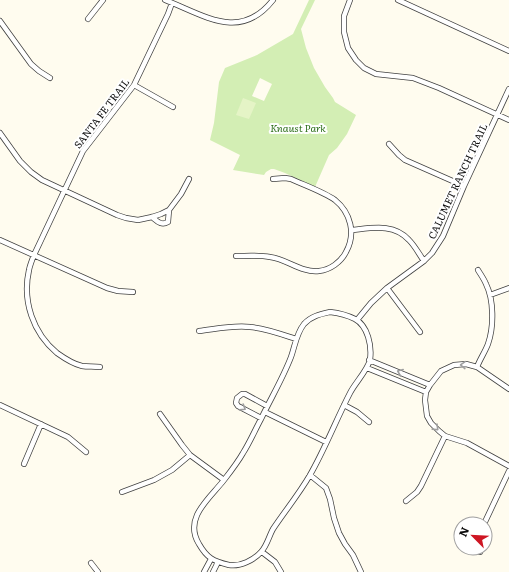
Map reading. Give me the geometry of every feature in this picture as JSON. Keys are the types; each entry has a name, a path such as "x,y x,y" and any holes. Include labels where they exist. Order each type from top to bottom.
{"street":[{"path":"88,19 104,0"},
{"path":"165,0 206,17 227,23 249,19 269,6 273,0"},
{"path":"350,0 344,16 344,32 348,48 356,60 364,68 376,74 413,78 439,88 509,120"},
{"path":"398,0 509,51"},
{"name":"SANTA FE TRAIL","path":"100,367 81,366 71,362 50,347 37,330 29,308 27,296 29,270 34,255 83,151 134,85 172,3"},
{"path":"0,21 31,64 50,78"},
{"path":"134,85 173,107"},
{"name":"CALUMET RANCH TRAIL","path":"357,320 371,303 387,288 424,261 432,253 443,236 464,186 509,89"},
{"path":"0,133 20,161 42,180 126,218 138,220 152,217 169,210 181,194 188,179"},
{"path":"389,144 405,160 464,186"},
{"path":"236,256 270,257 290,263 305,270 320,271 334,265 341,260 346,253 350,244 352,230 350,221 346,213 334,200 291,179 273,179"},
{"path":"152,217 161,224 165,224 168,222 169,210"},
{"path":"352,230 380,227 395,230 409,239 424,261"},
{"path":"0,240 108,288 118,291 133,292"},
{"path":"477,366 488,344 492,329 490,295 478,270"},
{"path":"387,288 420,332"},
{"path":"490,295 509,288"},
{"path":"330,312 344,314 357,320 368,334 370,360 367,368 350,392 310,476 274,529 262,552 253,560 235,566 211,559 196,539 194,531 198,510 224,480 244,453 292,356 296,339 305,324 317,315 330,312"},
{"path":"199,331 250,327 296,339"},
{"path":"370,360 430,385"},
{"path":"509,388 477,366 466,364 454,365 441,371 426,392 425,400 427,416 434,428 445,436 467,443 509,466"},
{"path":"367,368 426,392"},
{"path":"261,418 238,406 236,403 237,398 245,394 267,406"},
{"path":"0,405 68,437 86,452"},
{"path":"344,405 357,412 369,422"},
{"path":"265,412 326,442"},
{"path":"160,414 190,455 224,480"},
{"path":"24,464 42,424"},
{"path":"406,501 417,492 421,486 445,436"},
{"path":"122,492 154,480 172,470 190,455"},
{"path":"488,516 509,471"},
{"path":"310,476 326,488 339,533 353,555 361,572"},
{"path":"262,552 275,562 281,572"},
{"path":"204,572 211,559"},
{"path":"213,572 218,562"},
{"path":"91,563 98,572"}],"green space":[{"name":"Knaust Park","path":"309,0 315,0 301,29 306,48 314,68 335,102 356,115 347,134 337,148 329,155 315,187 274,169 266,172 264,175 233,170 240,155 210,140 214,123 219,82 225,68 257,55 293,34","holes":["260,78 272,84 264,101 252,96"]},
{"path":"243,98 256,103 249,119 236,115"}]}
